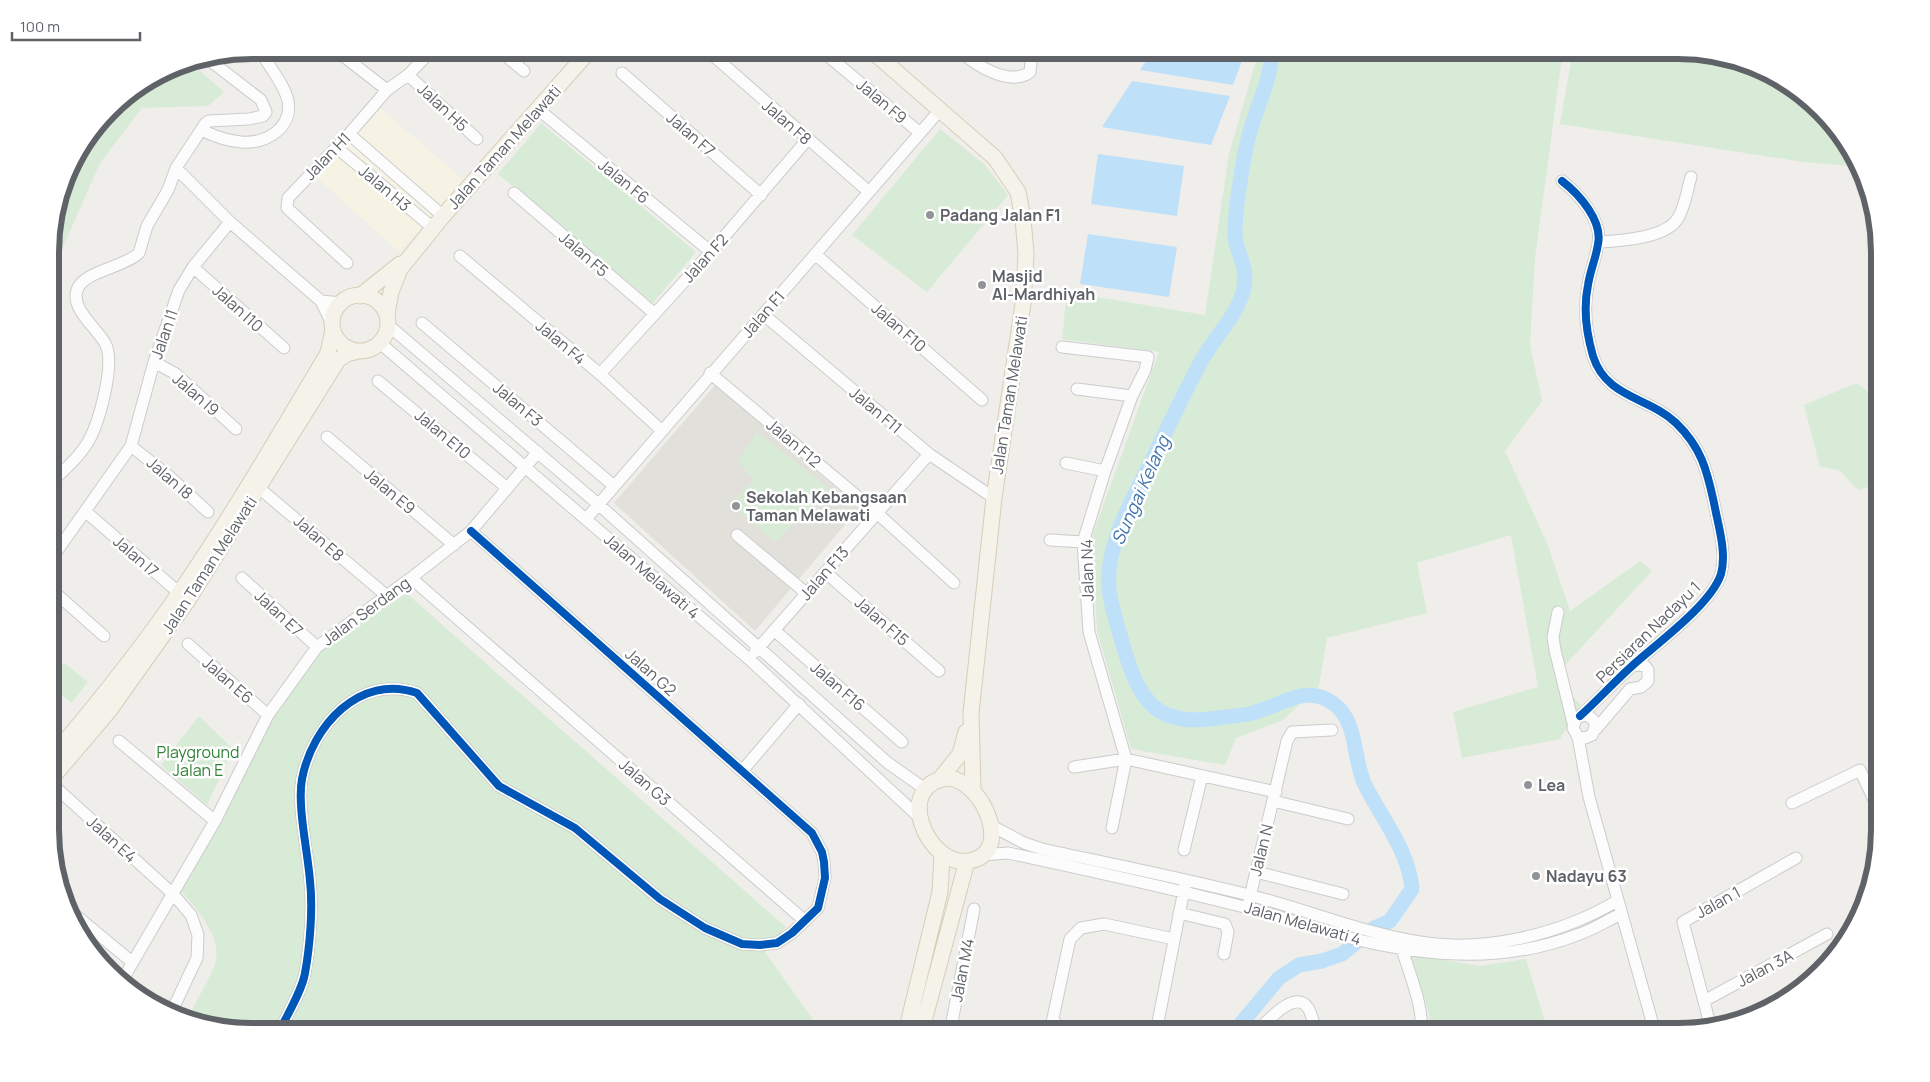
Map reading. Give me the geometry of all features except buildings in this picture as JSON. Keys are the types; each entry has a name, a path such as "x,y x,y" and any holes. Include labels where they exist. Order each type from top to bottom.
{"main road":[{"name":"Jalan Taman Melawati","path":"387,319 391,292 400,269 443,216 582,59"},
{"name":"Jalan Taman Melawati","path":"881,59 994,158 1018,192 1024,219 1026,254 1023,304 994,498 971,713 973,789"},
{"name":"Jalan Taman Melawati","path":"360,296 388,276 419,245"},
{"path":"360,296 377,301 387,319 380,343 370,349 358,351 342,344 333,327 333,317 342,303 350,297 360,296"},
{"name":"Jalan Taman Melawati","path":"255,485 328,353 333,327"},
{"name":"Jalan Taman Melawati","path":"59,770 109,712 338,360 347,354 358,351"},
{"name":"Jalan Taman Melawati","path":"59,749 183,597"},
{"name":"Jalan Taman Melawati","path":"940,779 960,754 971,713"},
{"path":"940,779 957,779 973,789 992,826 988,847 982,855 967,861 949,859 942,855 918,816 920,797 925,789 940,779"},
{"path":"908,1023 940,892 942,855"},
{"path":"923,1023 967,861"}],"street":[{"path":"201,130 223,139 243,143 260,140 276,134 286,122 288,100 284,88 266,59"},
{"path":"347,59 387,90"},
{"name":"Jalan H1","path":"347,263 287,208 288,198 349,134 387,90 408,74 423,59"},
{"path":"510,59 524,71"},
{"name":"Jalan F8","path":"717,59 869,192"},
{"name":"Jalan F9","path":"832,59 920,133"},
{"path":"972,59 1003,76 1018,77 1030,72 1030,59"},
{"path":"59,476 88,442 98,418 109,365 107,346 80,310 76,298 78,287 86,279 139,253 147,226 168,190 176,168 190,142 209,121 257,118 266,112 261,100 212,62"},
{"name":"Jalan F7","path":"622,73 760,195"},
{"name":"Jalan H5","path":"408,74 477,139"},
{"name":"Jalan F6","path":"538,110 711,252"},
{"name":"Jalan F1","path":"586,519 710,373 764,314 940,110"},
{"name":"Jalan H3","path":"349,134 443,216"},
{"name":"Jalan F2","path":"600,374 711,252 808,140"},
{"name":"Jalan H3","path":"336,147 433,228"},
{"path":"176,168 230,222 321,301 333,327"},
{"path":"1562,181 1583,201 1596,227 1599,242 1626,240 1653,234 1668,227 1678,219 1691,178"},
{"name":"Jalan F5","path":"514,193 654,314"},
{"name":"Jalan I1","path":"59,548 130,446 154,362 179,290 193,267 230,222"},
{"name":"Persiaran Nadayu 1","path":"1577,719 1630,667 1680,625 1710,593 1720,575 1723,562 1707,469 1700,453 1676,423 1664,414 1631,398 1604,378 1595,362 1585,320 1588,285 1599,242"},
{"name":"Jalan F10","path":"815,254 982,400"},
{"name":"Jalan F4","path":"460,256 600,374 661,430"},
{"name":"Jalan I10","path":"193,267 284,348"},
{"path":"321,301 342,303"},
{"name":"Jalan F11","path":"764,314 929,454 994,498"},
{"name":"Jalan Melawati 4","path":"387,319 598,504 888,764 925,789"},
{"name":"Jalan F3","path":"422,323 614,486"},
{"name":"Jalan Melawati 4","path":"380,343 749,659 918,816"},
{"name":"Jalan N4","path":"1062,347 1148,357 1145,370 1132,396 1105,471 1083,542 1089,632 1126,759"},
{"name":"Jalan I9","path":"154,362 176,374 236,429"},
{"name":"Jalan F12","path":"710,373 877,513 954,583"},
{"name":"Jalan E10","path":"378,381 507,488"},
{"path":"1078,389 1132,396"},
{"name":"Jalan E9","path":"327,438 454,545"},
{"name":"Jalan I8","path":"130,446 170,477 208,512"},
{"name":"Jalan Serdang","path":"125,976 215,821 268,715 317,647 412,578 471,530 538,452"},
{"name":"Jalan F13","path":"749,659 929,454"},
{"path":"1066,463 1105,471"},
{"name":"Jalan E8","path":"255,485 387,596"},
{"name":"Jalan I7","path":"85,511 183,597"},
{"name":"Jalan G2","path":"471,530 812,833 822,852 825,878 818,908 805,921"},
{"path":"737,535 806,593"},
{"path":"1050,540 1083,542"},
{"name":"Jalan F15","path":"825,572 939,671"},
{"name":"Jalan E7","path":"242,578 317,647"},
{"name":"Jalan G3","path":"412,578 805,921"},
{"path":"59,596 104,636"},
{"path":"1558,612 1553,637 1555,650 1577,719"},
{"name":"Jalan F16","path":"774,630 902,742"},
{"name":"Jalan E6","path":"188,644 268,715"},
{"name":"Persiaran Nadayu 1","path":"1596,729 1630,689 1646,681 1653,648"},
{"path":"1630,667 1645,666 1646,681"},
{"path":"1621,677 1624,685 1630,689"},
{"path":"284,1023 305,974 310,884 302,780 308,758 323,729 348,703 368,692 403,688 417,693 499,786 575,828 660,899 705,928 742,944 760,945 777,943 805,921"},
{"path":"742,771 799,704"},
{"path":"1578,736 1585,738 1592,735 1596,729 1594,720 1585,715 1577,719 1573,728 1578,736 1589,798 1652,1023"},
{"name":"Jalan N","path":"1248,908 1287,741 1292,732 1332,730"},
{"path":"119,741 215,821"},
{"path":"1112,828 1126,759"},
{"path":"1074,767 1126,759 1202,776 1348,819"},
{"path":"1792,803 1860,770 1871,794"},
{"path":"1184,850 1202,776"},
{"name":"Jalan E4","path":"59,790 173,894 191,916 198,934 197,958 173,1007"},
{"name":"Jalan Melawati 4","path":"992,826 1024,843 1042,849 1185,886 1248,908 1340,935 1449,945 1477,944 1549,930 1594,914 1618,900"},
{"name":"Jalan Melawati 4","path":"982,855 1008,854 1185,886 1250,895 1345,924 1402,950 1447,955 1500,954 1574,936 1621,914"},
{"name":"Jalan 1","path":"1709,1021 1683,922 1796,858"},
{"path":"1256,872 1343,894"},
{"path":"1158,1023 1185,886"},
{"name":"Jalan M4","path":"952,1023 974,909"},
{"path":"1179,913 1225,924 1228,932 1224,954"},
{"path":"81,920 132,962"},
{"path":"1052,1023 1070,939 1081,928 1104,924 1174,939"},
{"name":"Jalan 3A","path":"1704,1001 1827,934"},
{"path":"1402,950 1417,1001 1421,1023"},
{"path":"1266,1023 1286,1004 1295,1001 1303,1003 1308,1008 1313,1023"},
{"path":"1052,1020 1055,1023"}],"shaded area":[{"path":"381,109 464,180 399,252 316,177"},
{"name":"Sekolah Kebangsaan Taman Melawati","path":"716,384 859,508 755,631 614,503"}],"green space":[{"path":"1256,59 1562,59 1535,258 1530,345 1542,401 1505,451 1547,543 1570,611 1640,561 1652,571 1554,677 1581,705 1560,739 1462,758 1453,712 1538,687 1511,535 1417,563 1427,613 1327,638 1319,686 1283,720 1236,738 1225,765 1131,749 1097,630 1091,539 1159,352 1062,339 1067,292 1205,315 1229,154"},
{"path":"1571,59 1704,60 1752,73 1786,91 1823,124 1839,144 1851,166 1803,162 1560,124"},
{"path":"196,67 224,92 208,106 142,108 100,163 59,256 62,214 73,178 91,144 115,115 144,91 178,73"},
{"path":"541,123 696,252 653,303 498,174"},
{"name":"Padang Jalan F1","path":"940,129 985,165 1008,195 927,292 852,235"},
{"path":"1857,383 1871,395 1871,486 1858,490 1839,470 1820,467 1804,405"},
{"path":"757,432 829,488 775,542 730,504 754,480 738,461"},
{"path":"406,593 786,927 765,952 816,1023 239,1023 214,1020 190,1013 214,965 216,950 205,921 179,888 270,712 314,651"},
{"path":"64,663 88,682 71,703 59,692 59,669"},
{"name":"Playground Jalan E","path":"199,716 233,749 207,805 161,765"},
{"path":"1411,955 1480,966 1526,959 1545,1023 1429,1023 1429,1014"}],"water":[{"path":"1148,59 1243,59 1233,85 1140,70"},
{"path":"1132,81 1230,96 1211,145 1102,127"},
{"path":"1098,154 1184,166 1177,216 1091,204"},
{"path":"1088,234 1177,247 1169,297 1080,284"}],"waterway":[{"name":"Sungai Kelang","path":"1242,1023 1279,978 1299,965 1322,961 1342,954 1374,928 1390,921 1412,889 1410,875 1400,848 1361,775 1351,731 1342,711 1324,698 1304,695 1266,709 1242,715 1196,720 1179,719 1164,714 1143,695 1136,681 1123,645 1111,601 1109,569 1112,552 1124,517 1203,358 1225,326 1240,301 1243,292 1245,274 1237,248 1235,233 1238,198 1249,135 1269,72 1271,59"}],"cycle path":[{"path":"1562,181 1576,193 1588,209 1597,226 1599,235 1586,294 1587,329 1593,356 1599,370 1608,381 1629,396 1665,414 1685,432 1697,450 1709,480 1720,529 1723,557 1721,574 1715,586 1695,611 1632,666 1580,716"},
{"path":"284,1023 298,995 303,980 310,939 311,892 301,802 302,779 307,759 316,740 328,723 342,709 358,697 376,691 396,689 417,693 499,786 575,828 660,899 705,928 742,944 760,945 777,943 792,933 818,908 825,878 824,862 822,852 812,833 471,531"}],"place":[{"name":"Padang Jalan F1","path":"930,215"},
{"name":"Masjid Al-Mardhiyah","path":"982,285"},
{"name":"Sekolah Kebangsaan Taman Melawati","path":"736,506"},
{"name":"Lea","path":"1528,785"},
{"name":"Nadayu 63","path":"1536,876"}]}
